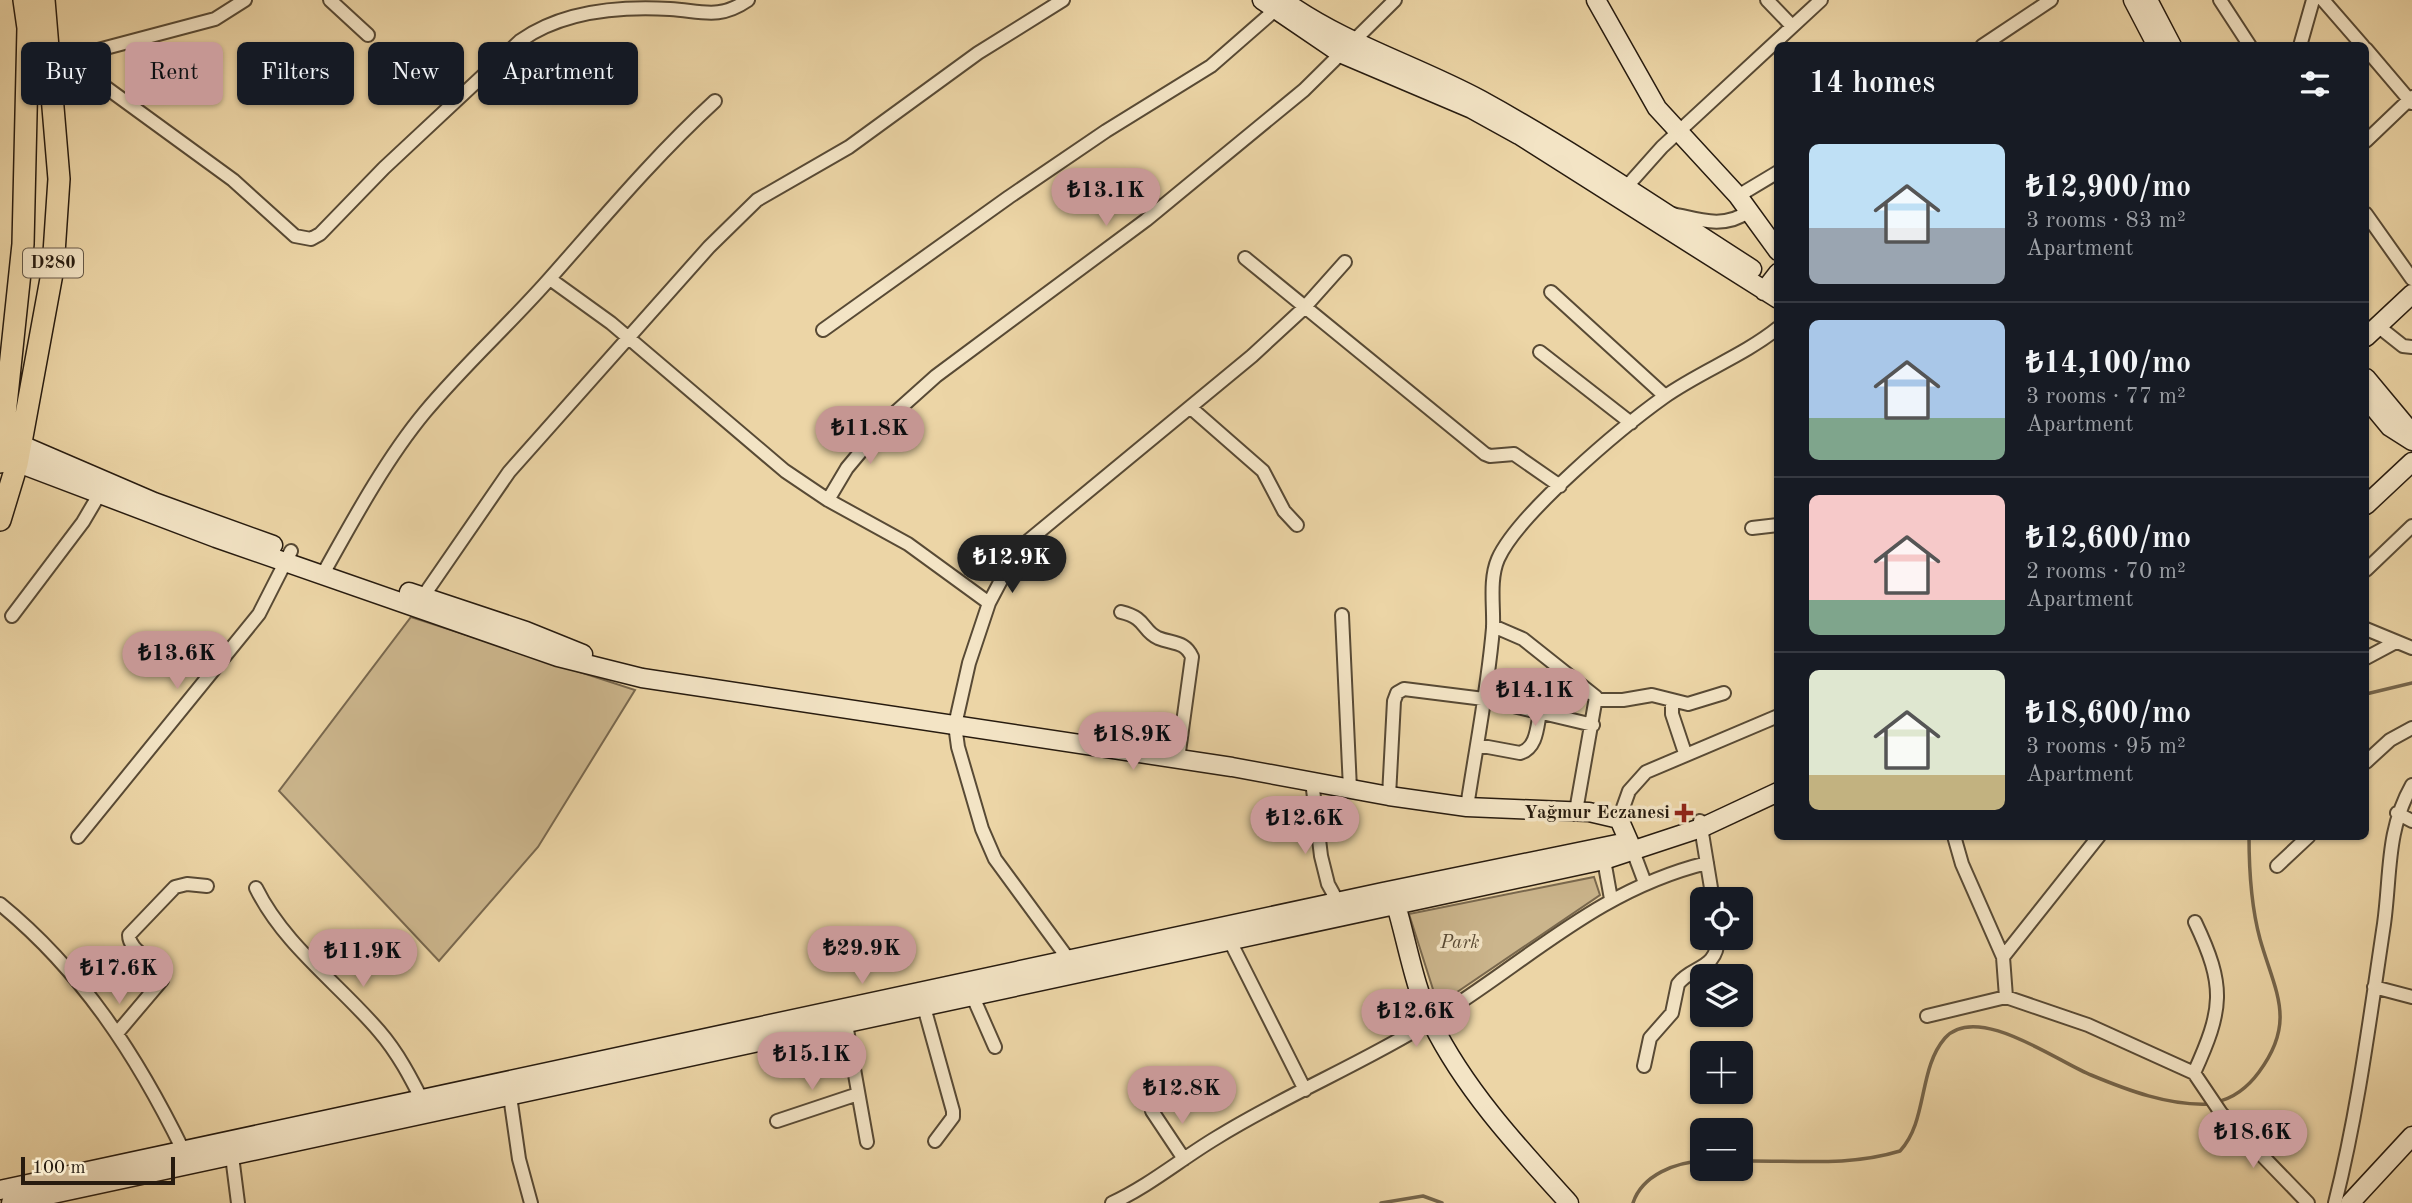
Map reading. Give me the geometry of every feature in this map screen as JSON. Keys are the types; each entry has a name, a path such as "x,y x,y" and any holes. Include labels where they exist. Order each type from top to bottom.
{"highway":[{"name":"D280","path":"0,520 23,244 28,28 24,0"},
{"name":"D280","path":"44,0 54,42"},
{"name":"D280","path":"6,451 53,268 59,178 59,105"}],"main road":[{"path":"1596,0 1657,108 1676,133 1738,196 1774,245"},
{"path":"2133,0 2155,42"},
{"path":"2148,0 2170,42"},
{"path":"1276,3 1345,47 1478,99 1621,193 1774,286"},
{"path":"1621,193 1662,212 1774,286"},
{"path":"2372,332 2412,295"},
{"path":"2369,382 2406,426 2412,440"},
{"path":"2369,402 2389,427 2412,440"},
{"path":"6,451 419,602 526,631 642,678 1178,759 1389,796 1467,807 1576,811 1619,819 1632,846"},
{"path":"2369,502 2412,462"},
{"path":"0,1190 61,1191 183,1150 425,1106 1632,846 1732,814 1774,794"},
{"path":"11,1203 232,1156 425,1106 510,1096 973,997 1073,967 1230,942 1342,909 1396,905 1604,860 1632,846"},
{"path":"1396,905 1431,1021 1453,1059 1487,1106 1569,1203"},
{"path":"2350,1203 2412,1136"}],"street":[{"path":"111,47 215,19 245,0"},
{"path":"330,0 368,35"},
{"path":"111,97 233,180 295,236 311,239 320,234 384,168 520,41 541,26 570,16 634,8 725,13 748,0"},
{"path":"419,602 509,472 709,247 757,200 849,147 931,85 1063,0"},
{"path":"828,500 847,468 888,419 917,393 1055,285 1146,220 1304,90 1395,0"},
{"path":"1767,0 1792,26"},
{"path":"1775,42 1821,0"},
{"path":"1988,42 2051,0"},
{"path":"2220,0 2247,42"},
{"path":"2301,42 2313,0"},
{"path":"2323,0 2360,42"},
{"path":"822,330 1020,189 1211,66 1276,3"},
{"path":"1621,193 1676,133 1774,43"},
{"path":"2369,53 2411,100 2369,138"},
{"path":"326,569 422,415 490,339 550,279 662,149 715,102"},
{"path":"1738,196 1774,174"},
{"path":"1662,212 1722,223 1737,220 1749,211"},
{"path":"2369,218 2412,279"},
{"path":"1245,258 1485,454 1514,454 1560,486"},
{"path":"1073,967 995,859 982,830 958,747 955,725 969,663 989,603 1017,550 1191,408 1304,308 1345,262"},
{"path":"550,279 628,338 785,471 828,500 908,544 989,603"},
{"path":"1552,292 1665,396"},
{"path":"1467,807 1484,699 1493,626 1494,576 1498,560 1525,521 1631,423 1665,396 1759,344 1774,331"},
{"path":"2372,332 2403,346 2412,347"},
{"path":"1540,352 1631,423"},
{"path":"1191,408 1264,471 1284,511 1297,524"},
{"path":"12,616 103,488"},
{"path":"1752,527 1774,525"},
{"path":"2369,567 2412,526"},
{"path":"78,837 251,625 289,556"},
{"path":"1121,612 1141,619 1158,638 1184,645 1192,657 1178,759"},
{"path":"1342,615 1350,789"},
{"path":"1493,626 1523,639 1592,691 1597,700 1576,811"},
{"path":"2369,630 2412,648"},
{"path":"2369,656 2396,642"},
{"path":"1389,796 1394,701 1397,693 1408,688 1484,699 1593,725"},
{"path":"1597,700 1652,695 1688,704 1724,693"},
{"path":"1672,702 1672,714 1685,753"},
{"path":"1477,745 1520,753 1526,751 1533,742 1540,712"},
{"path":"1619,819 1636,780 1685,753 1774,718"},
{"path":"2369,760 2406,737 2412,728"},
{"path":"1312,781 1321,856 1328,884 1342,909"},
{"path":"2335,1203 2349,1146 2397,813 2412,785"},
{"path":"2397,813 2412,821"},
{"path":"1701,825 1711,887"},
{"path":"1955,840 1962,864 2003,957 2006,997"},
{"path":"2003,957 2096,840"},
{"path":"2277,866 2305,840"},
{"path":"1632,846 1645,883"},
{"path":"1604,860 1611,899"},
{"path":"1112,1203 1136,1192 1216,1138 1431,1021 1611,899 1645,883 1707,863"},
{"path":"118,1032 160,986 163,977 160,970 131,943 129,935 175,887 187,884 207,886"},
{"path":"256,888 281,929 380,1033 405,1067 425,1106"},
{"path":"0,904 36,933 118,1032 153,1087 183,1150"},
{"path":"2194,1073 2211,1037 2218,1007 2214,972 2195,922"},
{"path":"1230,942 1305,1090"},
{"path":"1644,1066 1650,1038 1672,1013 1678,984 1712,958 1716,950"},
{"path":"2374,986 2412,997"},
{"path":"973,997 995,1047"},
{"path":"1927,1016 2006,997 2088,1025 2194,1073 2221,1114 2308,1203"},
{"path":"924,1007 953,1111 953,1117 935,1141"},
{"path":"846,1024 867,1142"},
{"path":"777,1121 858,1094"},
{"path":"510,1096 519,1159 531,1203"},
{"path":"1152,1111 1184,1159"},
{"path":"232,1156 238,1203"}],"green space":[{"path":"411,617 635,690 538,847 439,961 279,791"},
{"name":"Park","path":"1594,877 1600,895 1438,1005 1409,914"}],"waterway":[{"path":"2369,693 2412,683"},
{"path":"2216,1102 2235,1095 2255,1077 2271,1054 2280,1021 2276,991 2254,914 2249,840"},
{"path":"1753,1161 1841,1161 1900,1151 1915,1125 1936,1051 1945,1038 1959,1029 1977,1027 1997,1030 2119,1086 2148,1096 2209,1104"},
{"path":"1633,1203 1637,1193 1652,1178 1671,1167 1690,1163"},
{"path":"1381,1203 1423,1196 1442,1203"}],"place":[{"name":"Yağmur Eczanesi","path":"1684,813"}]}
